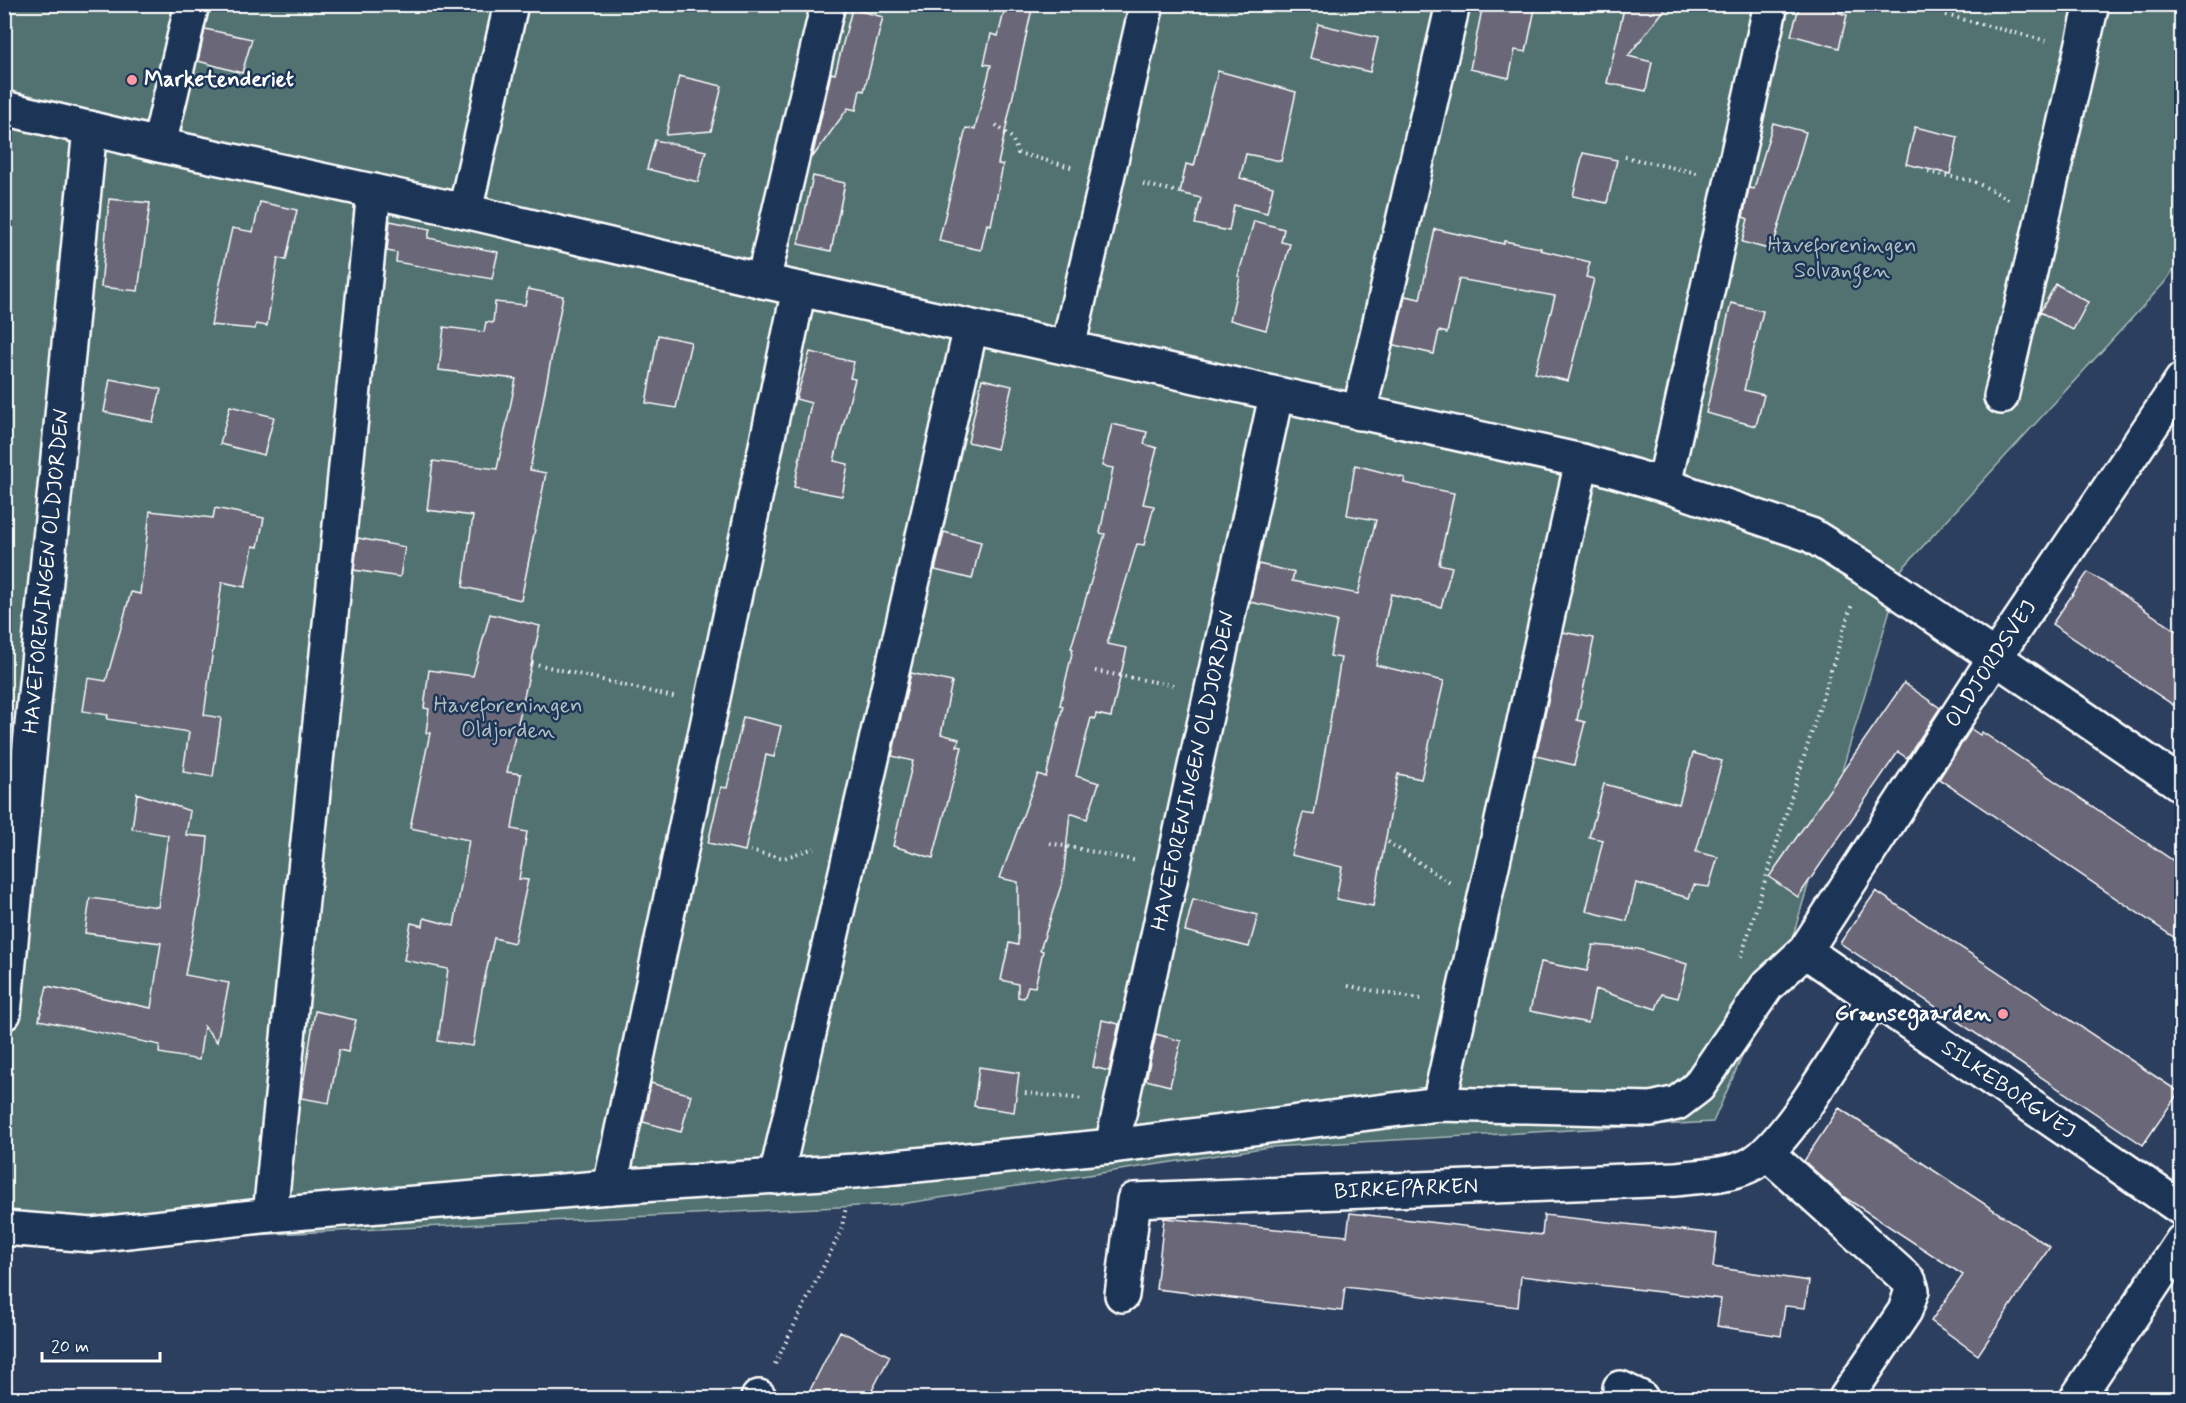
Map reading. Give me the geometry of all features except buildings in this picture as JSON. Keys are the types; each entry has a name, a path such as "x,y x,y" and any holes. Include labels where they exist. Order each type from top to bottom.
{"street":[{"path":"159,145 192,4"},
{"path":"465,211 511,4"},
{"path":"763,281 828,4"},
{"path":"1068,347 1147,4"},
{"path":"1359,413 1453,4"},
{"path":"1664,485 1771,4"},
{"path":"2001,397 2092,4"},
{"path":"4,108 159,145 465,211 763,281 1068,347 1276,396 1582,461 1664,485 1811,535 1864,568 2181,785"},
{"name":"HAVEFORENINGEN OLDJORDEN","path":"4,1013 90,128"},
{"path":"270,1215 374,191"},
{"path":"610,1187 799,289"},
{"path":"776,1178 971,327"},
{"name":"OLDJORDSVEJ","path":"4,1228 92,1235 270,1215 610,1187 776,1178 1112,1146 1439,1104 1650,1109 1677,1103 1698,1087 1767,986 1805,951 1994,659 2181,380"},
{"name":"HAVEFORENINGEN OLDJORDEN","path":"1112,1146 1276,396"},
{"path":"1439,1104 1582,461"},
{"name":"SILKEBORGVEJ","path":"1805,951 2181,1209"},
{"name":"BIRKEPARKEN","path":"1122,1295 1134,1200 1676,1179 1732,1171 1749,1166 1783,1137 1874,998"},
{"path":"1767,1153 1909,1281 1912,1290 1905,1311 1846,1398"},
{"path":"2077,1398 2177,1259"}],"path":[{"path":"1946,15 2082,50"},
{"path":"996,124 1012,138 1018,153 1107,177"},
{"path":"1625,157 1732,180"},
{"path":"1928,172 1973,182 2001,198 2045,206"},
{"path":"1739,961 1864,568"},
{"path":"532,663 711,706"},
{"path":"1095,671 1211,692"},
{"path":"1388,842 1417,859 1466,895 1461,917 1479,921"},
{"path":"1050,843 1172,869"},
{"path":"750,851 784,858 816,848 850,854"},
{"path":"1348,986 1460,1007"},
{"path":"1025,1093 1121,1102"},
{"path":"758,1398 841,1231 854,1171"}],"green space":[{"name":"Haveforeningen Oldjorden","path":"4,5 2181,5 2181,259 2165,282 1902,569 1787,956 1713,1122 1269,1147 901,1204 88,1243 5,1237"}],"place":[{"name":"Marketenderiet","path":"132,80"},
{"name":"Grænsegaarden","path":"2003,1014"}],"park label":[{"name":"Haveforeningen Solvangen","path":"1842,258"}]}
